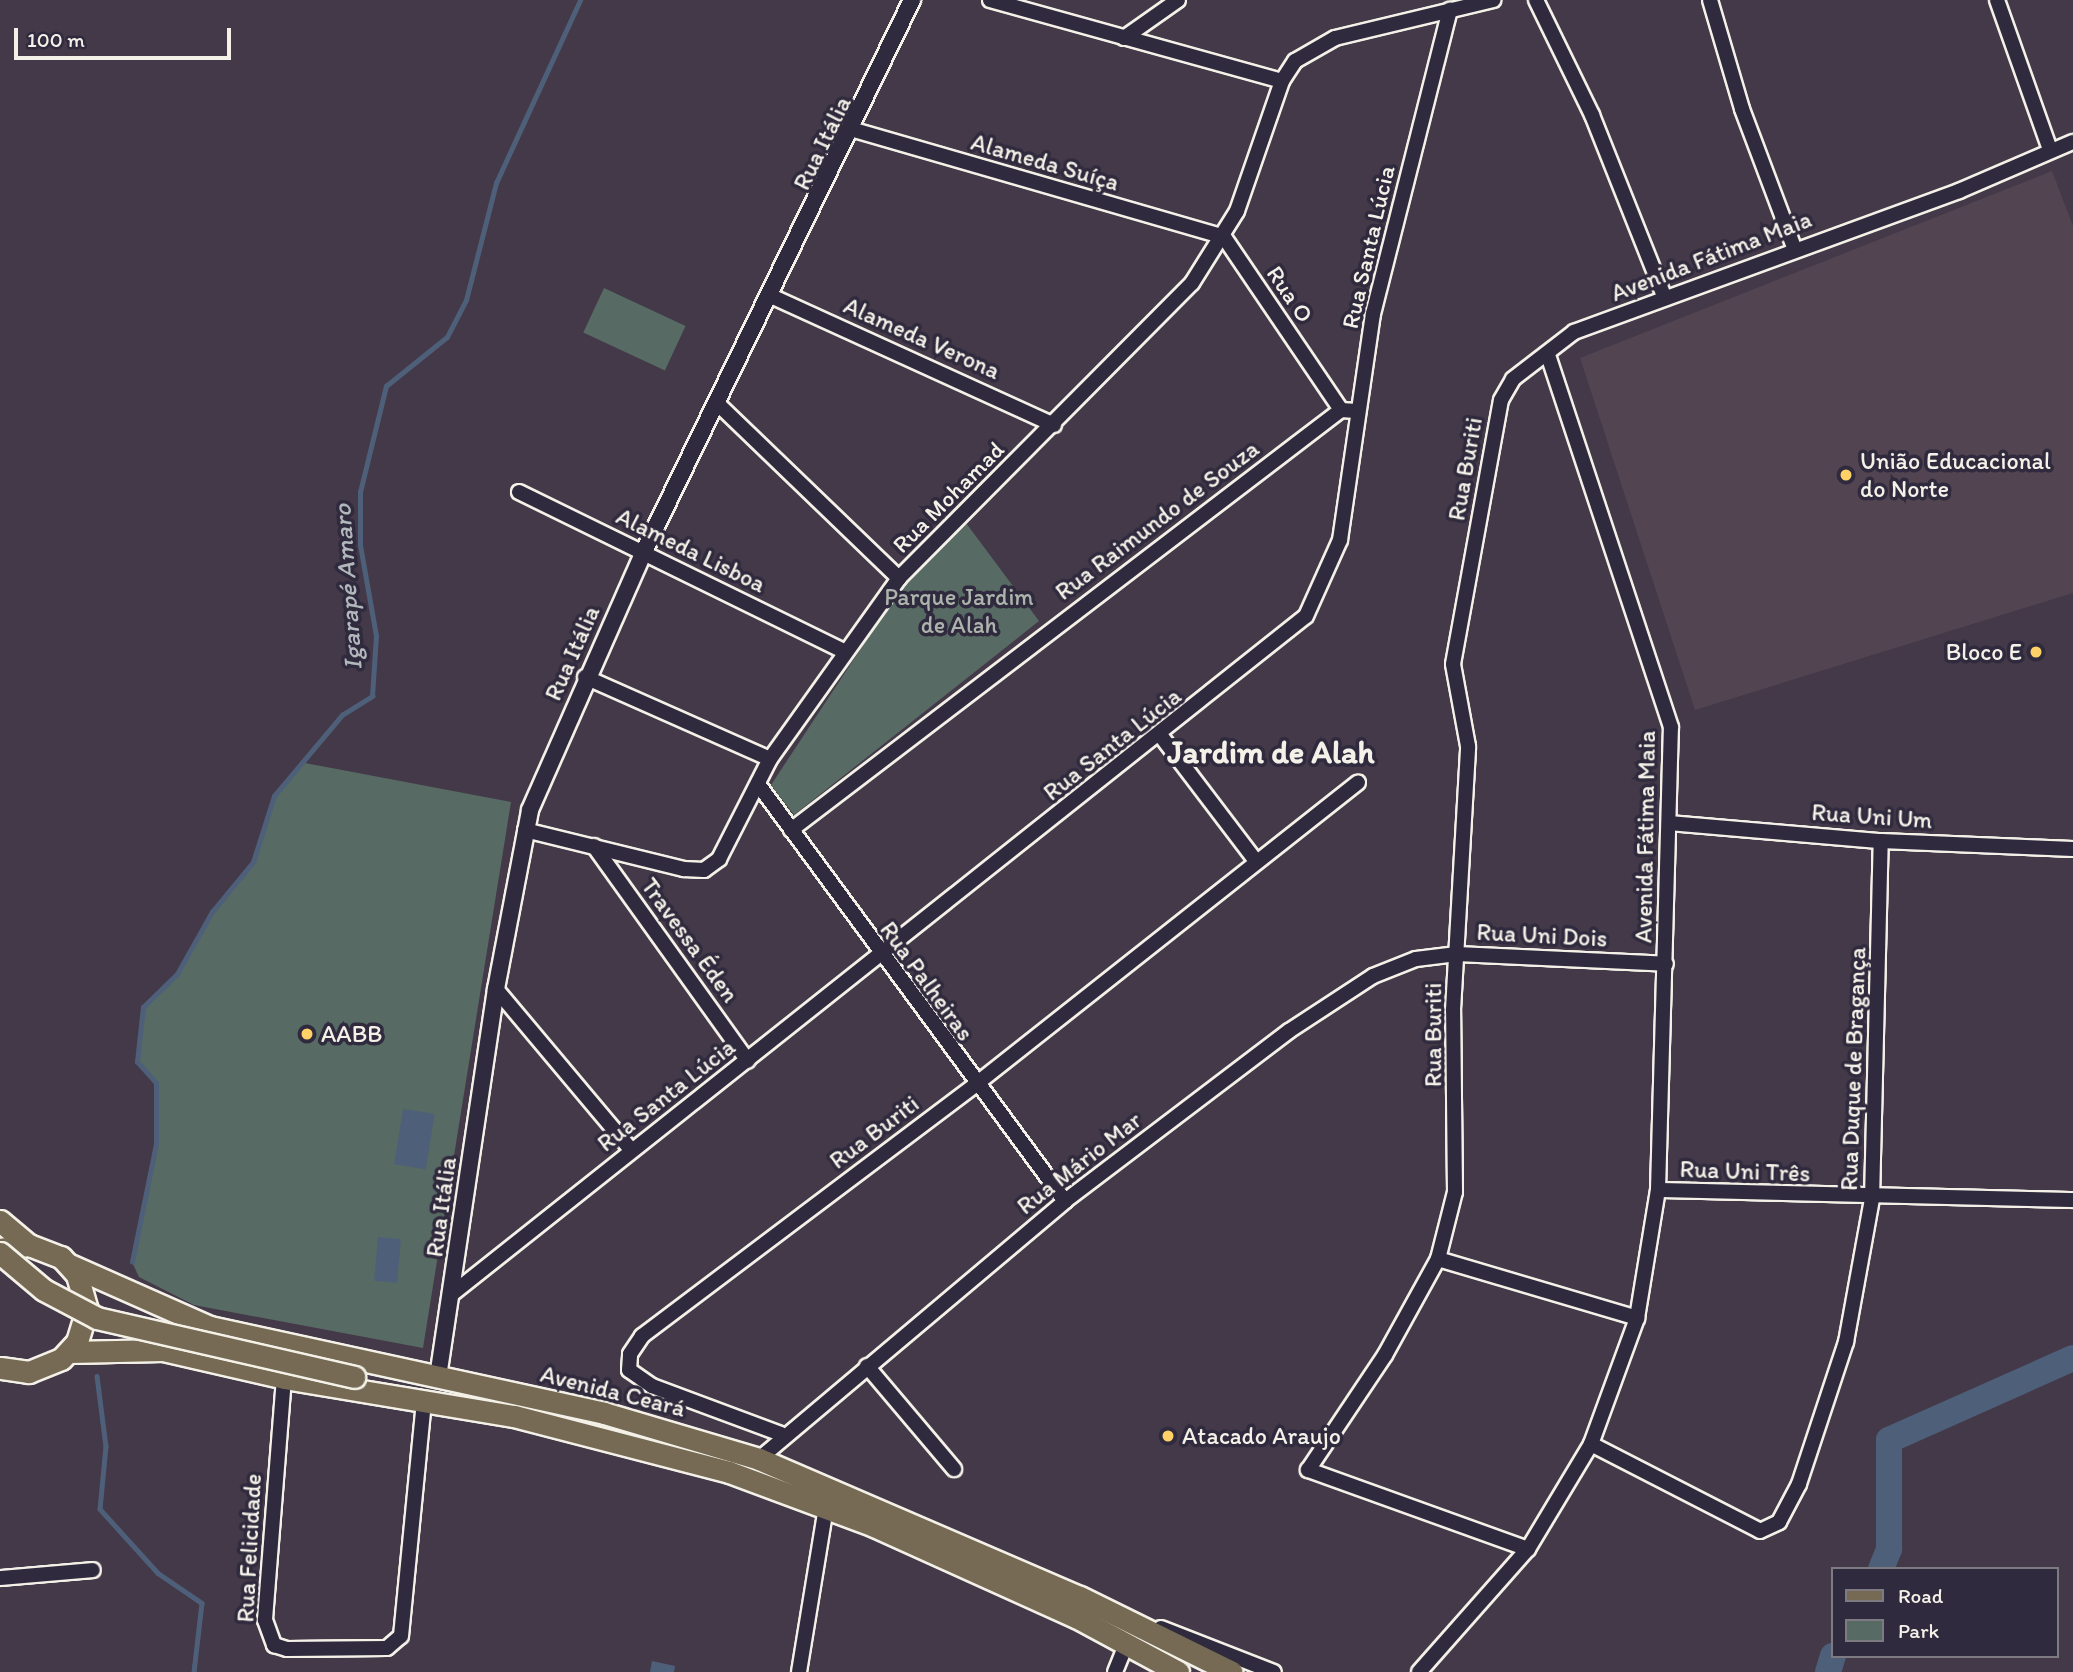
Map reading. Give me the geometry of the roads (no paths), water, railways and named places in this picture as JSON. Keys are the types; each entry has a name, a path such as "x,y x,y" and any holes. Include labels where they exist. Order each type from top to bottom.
{"main road":[{"path":"0,1221 29,1245"},
{"path":"0,1251 29,1245"},
{"name":"Avenida Ceará","path":"29,1245 210,1327 604,1413 759,1459 1129,1629 1178,1672"},
{"path":"0,1251 44,1290 97,1318 354,1377 417,1399"},
{"path":"70,1265 87,1309 70,1352"},
{"path":"0,1368 40,1370 70,1352 142,1347 284,1378 417,1399"},
{"name":"Avenida Ceará","path":"417,1399 604,1436 826,1508 1232,1672"}],"street":[{"name":"Rua Itália","path":"438,1377 496,989 525,830 585,677 644,551 854,130 912,0"},
{"path":"990,0 1282,81 1296,61 1335,38 1493,0"},
{"path":"1124,38 1178,0"},
{"path":"1536,0 1592,115 1665,298"},
{"path":"1710,0 1742,109 1794,247"},
{"path":"1997,0 2049,150"},
{"name":"Rua Santa Lúcia","path":"452,1294 631,1150 748,1061 1292,632 1313,605 1340,540 1348,411 1450,10"},
{"name":"Rua Mohamad","path":"525,830 704,870 719,859 770,759 842,650 899,578 1184,292 1224,237 1282,81"},
{"name":"Alameda Suíça","path":"854,130 1224,237"},
{"name":"Avenida Fátima Maia","path":"1419,1672 1528,1549 1591,1444 1637,1318 1658,1190 1671,727 1664,698 1548,354 1574,332 1794,247 1959,191 2049,150 2073,142"},
{"name":"Rua O","path":"1224,237 1348,411"},
{"name":"Alameda Verona","path":"771,296 1054,425"},
{"name":"Rua Buriti","path":"1528,1549 1308,1470 1385,1355 1438,1259 1458,1168 1457,954 1468,746 1453,664 1501,400 1513,379 1548,354"},
{"path":"719,405 899,578"},
{"name":"Rua Raimundo de Souza","path":"791,830 1348,411"},
{"name":"Alameda Lisboa","path":"519,492 842,650"},
{"path":"585,677 770,759"},
{"path":"1161,736 1256,861"},
{"name":"Rua Buriti","path":"781,1434 652,1386 629,1370 629,1354 642,1336 975,1085 1358,783"},
{"name":"Rua Palheiras","path":"758,784 880,956 1065,1201"},
{"name":"Rua Uni Um","path":"1669,823 1881,841 2073,849"},
{"name":"Rua Duque de Bragança","path":"1591,1444 1743,1526 1768,1531 1799,1483 1846,1342 1872,1199 1881,841"},
{"name":"Travessa Éden","path":"594,846 748,1061"},
{"name":"Rua Uni Dois","path":"1457,954 1666,964"},
{"name":"Rua Mário Mar","path":"759,1459 781,1434 1065,1201 1289,1031 1373,976 1457,954"},
{"path":"496,989 631,1150"},
{"name":"Rua Uni Três","path":"1658,1190 1872,1199"},
{"path":"1872,1199 2073,1200"},
{"path":"1438,1259 1637,1318"},
{"path":"867,1366 954,1469"},
{"name":"Rua Felicidade","path":"284,1378 265,1620 274,1645 287,1648 387,1648 401,1636 417,1399"},
{"path":"799,1672 826,1508"},
{"path":"0,1578 93,1570"},
{"path":"1115,1672 1129,1629"},
{"name":"Avenida Ceará","path":"1129,1629 1275,1672"}],"water":[{"path":"403,1109 435,1114 426,1169 394,1164"},
{"path":"378,1237 401,1239 397,1283 374,1281"},
{"path":"652,1661 675,1666 674,1672 650,1672"}],"waterway":[{"name":"Igarapé Amaro","path":"132,1262 156,1144 156,1083 137,1062 143,1007 177,974 212,912 253,862 274,796 342,715 372,696 376,636 360,545 360,492 386,386 447,337 466,300 496,183 580,0"},
{"path":"1882,1567 1889,1549 1889,1440 2073,1358"},
{"name":"Igarapé Amaro","path":"97,1376 106,1446 100,1509 158,1573 202,1603 194,1672"},
{"path":"1828,1672 1832,1658"}],"place":[{"name":"União Educacional do Norte","path":"1846,475"},
{"name":"Bloco E","path":"2036,652"},
{"name":"AABB","path":"307,1034"},
{"name":"Atacado Araujo","path":"1168,1436"}],"district":[{"name":"Jardim de Alah","path":"1271,752"}],"park label":[{"name":"Parque Jardim de Alah","path":"959,611"}]}
